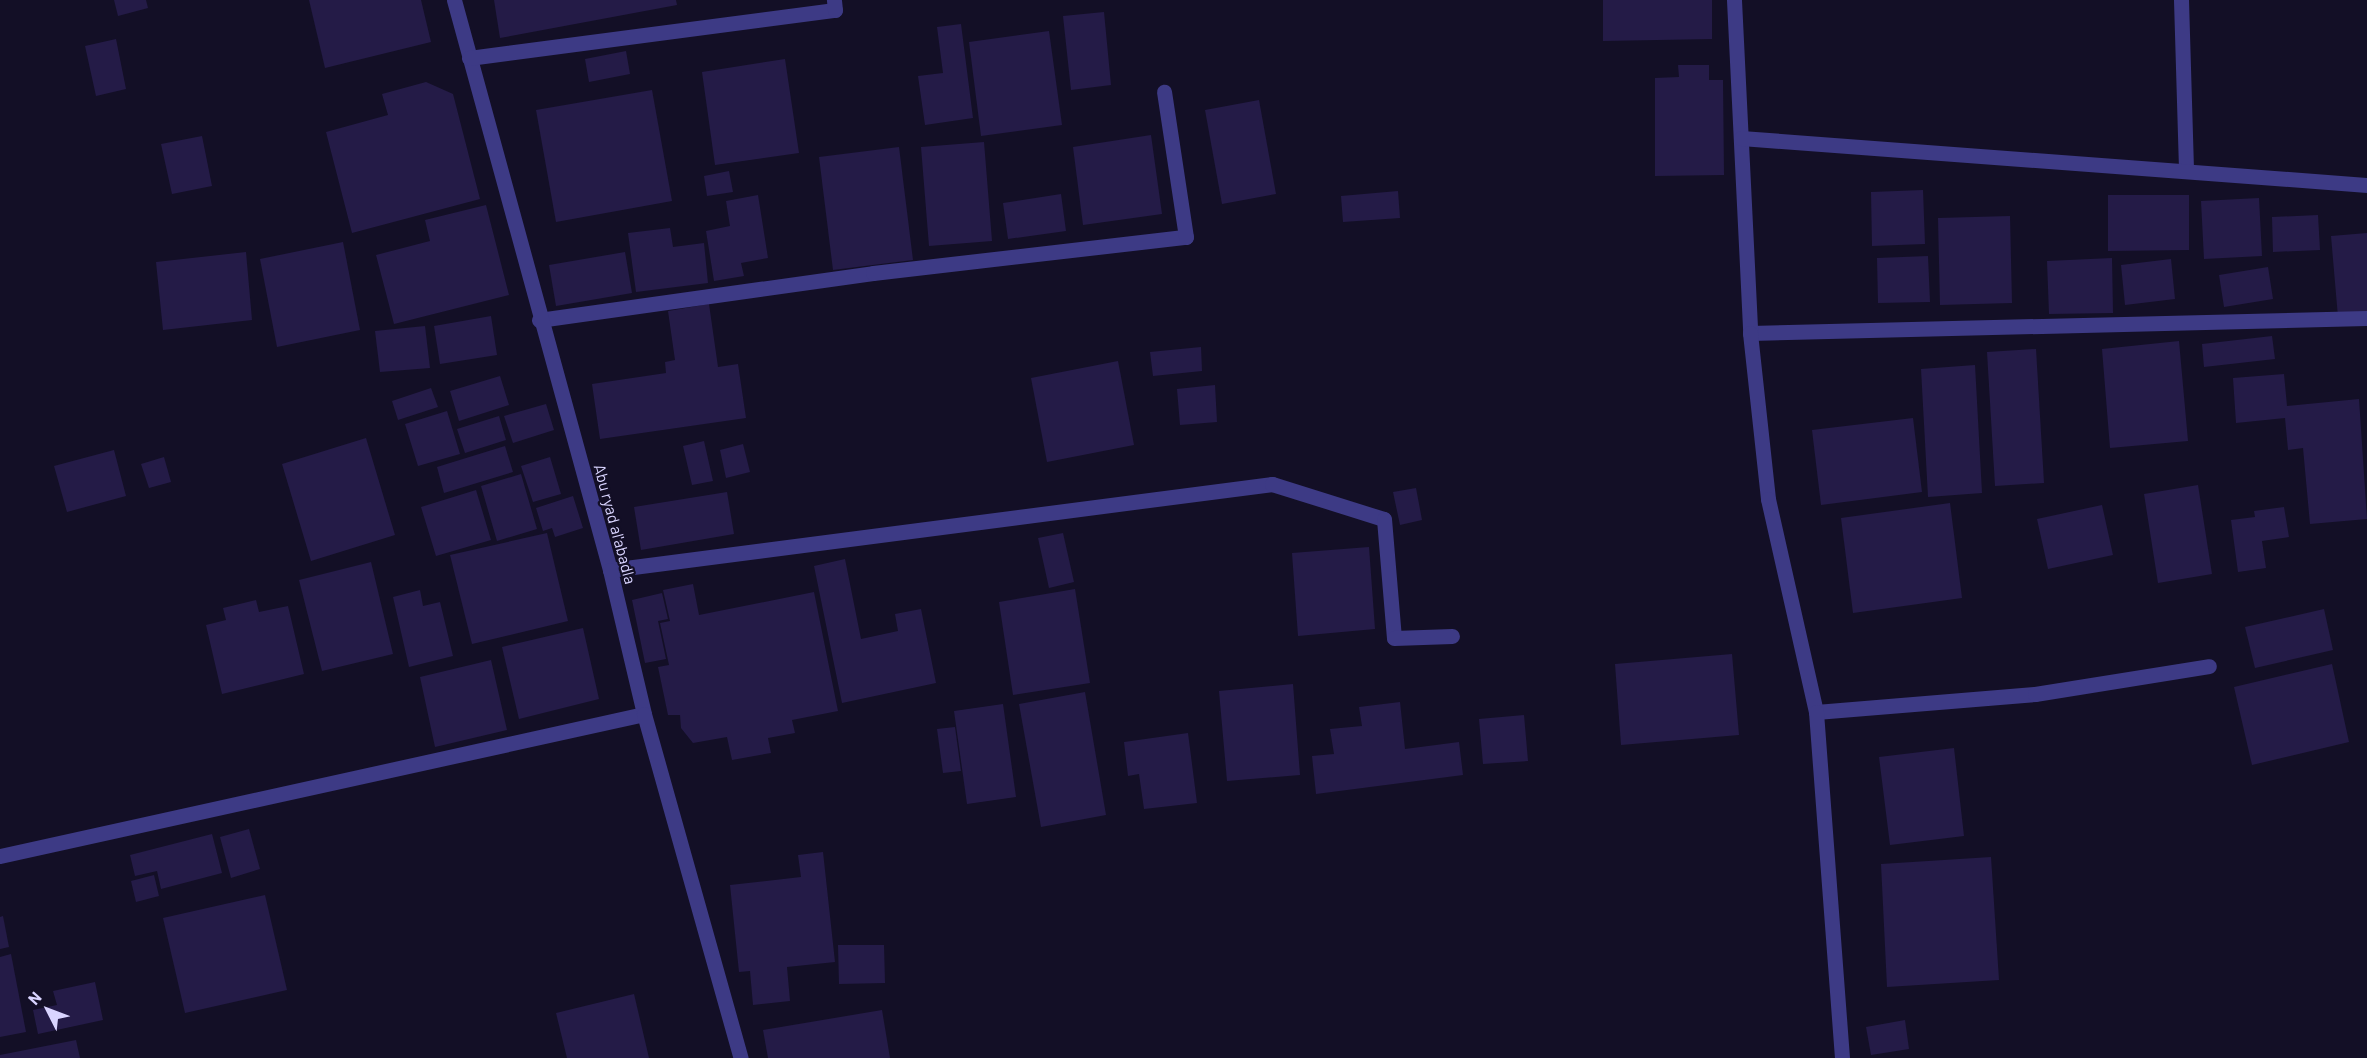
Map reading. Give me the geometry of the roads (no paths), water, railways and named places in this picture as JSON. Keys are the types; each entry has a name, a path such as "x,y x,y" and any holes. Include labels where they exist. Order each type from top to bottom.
{"street":[{"name":"Abu ryad al'abadla","path":"454,0 539,320 610,570 644,714 741,1058"},
{"path":"469,58 835,10 834,0"},
{"path":"1734,0 1750,333 1768,499 1816,712 1842,1058"},
{"path":"2181,0 2186,171"},
{"path":"539,320 873,273 1186,237 1164,92"},
{"path":"1741,138 2367,185"},
{"path":"1750,333 2367,318"},
{"path":"610,570 1272,484 1384,519 1394,638 1452,636"},
{"path":"1816,712 2035,694 2209,666"},
{"path":"0,856 644,714"}]}
